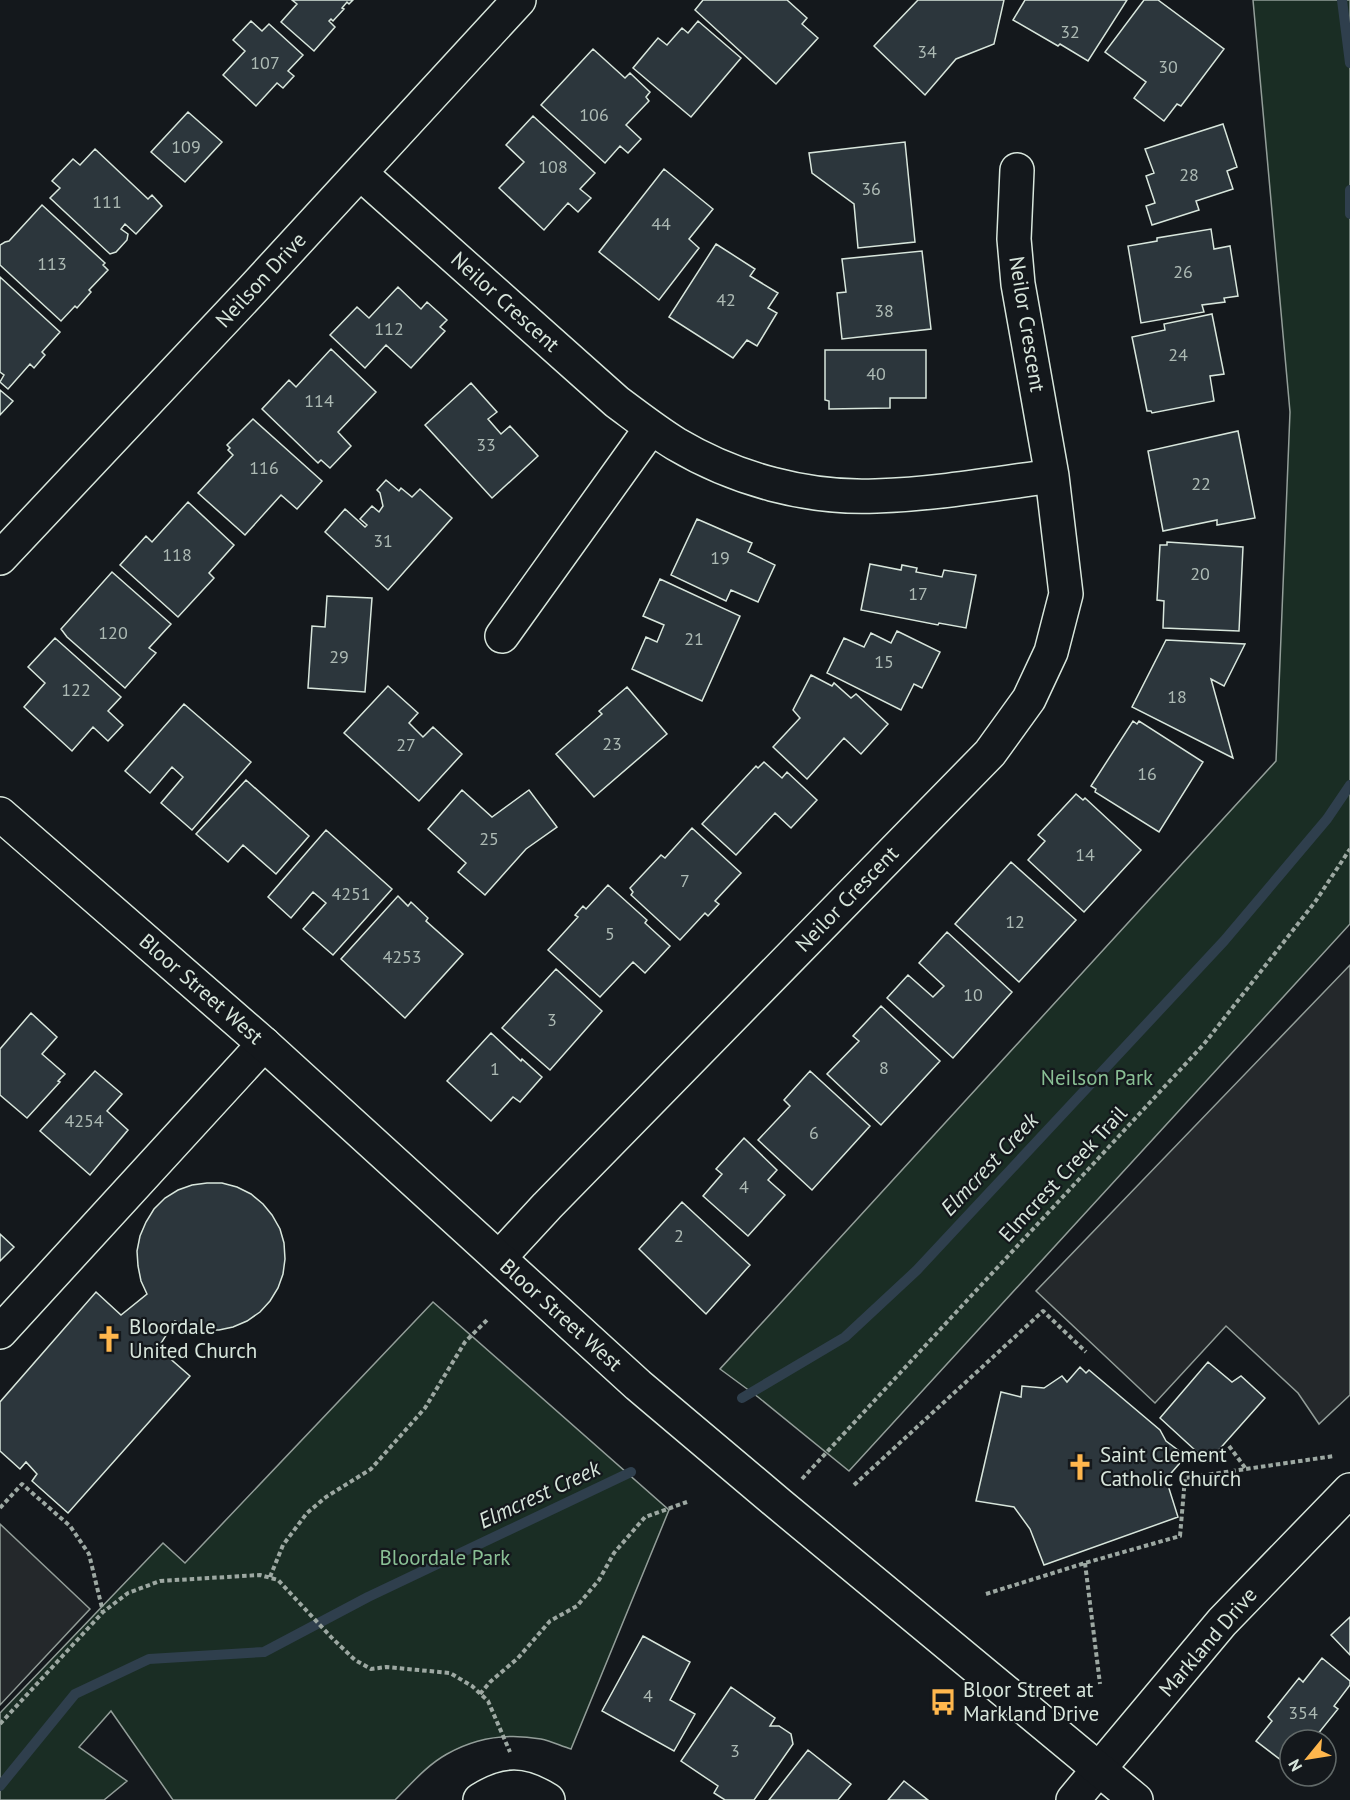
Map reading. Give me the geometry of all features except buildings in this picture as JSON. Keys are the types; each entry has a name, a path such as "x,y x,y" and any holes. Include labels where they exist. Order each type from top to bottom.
{"street":[{"name":"Neilson Drive","path":"0,558 253,289 519,0"},
{"name":"Neilor Crescent","path":"499,1258 547,1206 990,753 1029,699 1051,652 1066,594 1052,476 1018,284 1014,239 1017,170"},
{"name":"Neilor Crescent","path":"360,173 617,402 651,428 702,458 758,480 816,493 876,496 990,485 1052,476"},
{"path":"502,636 651,428"},
{"name":"Bloor Street West","path":"0,814 264,1044 638,1385 1136,1800"},
{"path":"0,1332 264,1044"},
{"name":"Markland Drive","path":"1073,1800 1222,1622 1350,1490"},
{"path":"480,1800 496,1790 535,1793"}],"path":[{"name":"Elmcrest Creek Trail","path":"779,1504 1204,1044 1315,902 1350,849"},
{"path":"854,1485 1043,1311 1086,1352"},
{"path":"270,1577 283,1545 307,1513 327,1497 371,1469 426,1408 465,1342 488,1319"},
{"path":"1229,1446 1247,1469"},
{"path":"986,1594 1180,1536 1185,1478 1334,1456"},
{"path":"0,1508 22,1484 70,1526 88,1554 103,1612"},
{"path":"480,1694 489,1682 518,1658 550,1621 577,1606 599,1580 614,1553 645,1517 687,1502"},
{"path":"1085,1563 1100,1684"},
{"path":"0,1724 103,1612 128,1593 160,1581 260,1575 278,1580 333,1639 355,1660 371,1669 386,1667 450,1673 472,1686 488,1701 514,1764 535,1793"}],"green space":[{"name":"Neilson Park","path":"1253,0 1350,0 1350,924 849,1471 720,1369 1276,761 1290,412"},
{"name":"Bloordale Park","path":"433,1302 669,1510 571,1749 529,1737 492,1738 469,1744 440,1758 395,1800 173,1800 111,1711 79,1747 127,1781 104,1800 0,1800 0,1713 163,1543 185,1563"}],"shaded area":[{"path":"1350,965 1350,1395 1319,1424 1298,1393 1226,1326 1155,1403 1036,1291"},
{"path":"0,1524 90,1609 0,1705"}],"waterway":[{"name":"Elmcrest Creek","path":"1342,0 1350,63"},
{"name":"Elmcrest Creek","path":"1350,190 1350,214"},
{"name":"Elmcrest Creek","path":"742,1398 845,1337 917,1270 1224,941 1327,819 1350,785"},
{"name":"Elmcrest Creek","path":"0,1786 75,1694 149,1659 264,1652 368,1597 631,1472"}],"place":[{"name":"Bloordale United Church","path":"109,1339"},
{"name":"Saint Clement Catholic Church","path":"1080,1467"},
{"name":"Bloor Street at Markland Drive","path":"943,1702"}]}
